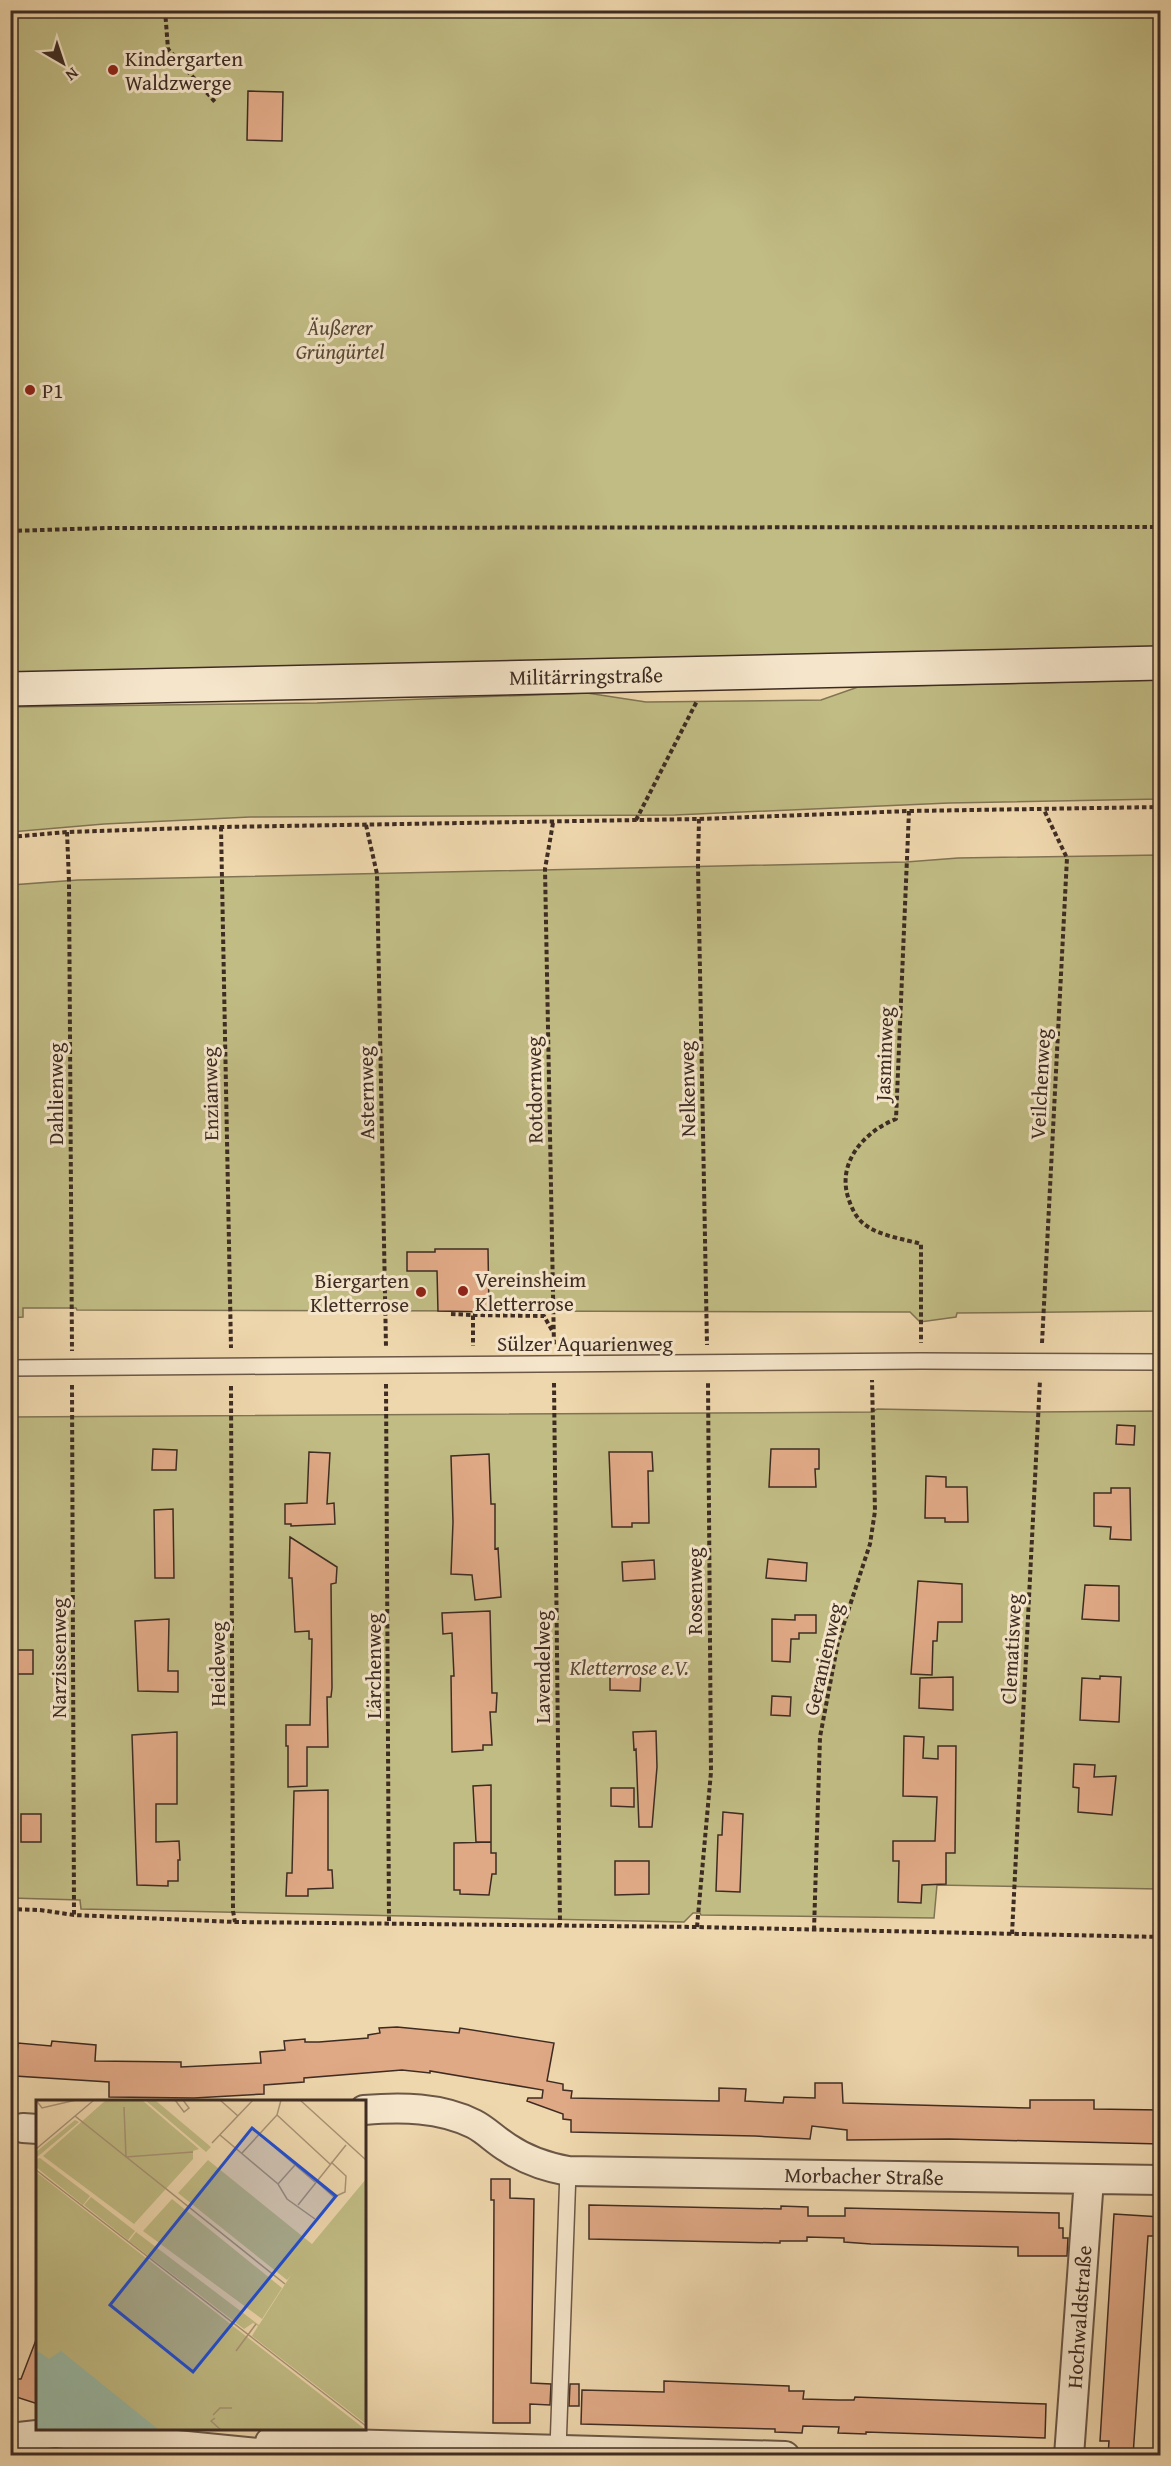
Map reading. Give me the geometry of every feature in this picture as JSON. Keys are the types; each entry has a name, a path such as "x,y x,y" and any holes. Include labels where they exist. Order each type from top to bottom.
{"main road":[{"name":"Militärringstraße","path":"10,689 1161,663"}],"street":[{"name":"Morbacher Straße","path":"366,2110 398,2107 447,2114 475,2124 508,2149 538,2165 568,2171 1161,2180"},
{"name":"Hochwaldstraße","path":"1069,2456 1089,2179"},
{"path":"10,2438 55,2433 270,2445 558,2449 785,2456"}],"lane":[{"name":"Sülzer Aquarienweg","path":"10,1368 1161,1362"},
{"path":"558,2449 568,2171"}],"path":[{"path":"165,10 168,49 216,103"},
{"path":"10,531 105,528 1161,527"},
{"path":"636,821 697,702 700,674"},
{"path":"10,837 67,832 221,827 553,823 909,811 1161,807"},
{"name":"Veilchenweg","path":"1044,810 1067,858 1044,1313"},
{"name":"Jasminweg","path":"909,811 896,1119 881,1125 865,1138 848,1163 845,1188 851,1208 865,1224 890,1235 921,1244 921,1322"},
{"name":"Nelkenweg","path":"699,819 707,1312"},
{"name":"Rotdornweg","path":"553,823 544,869 553,1311"},
{"name":"Asternweg","path":"366,825 377,874 385,1311"},
{"name":"Enzianweg","path":"221,827 230,1310"},
{"name":"Dahlienweg","path":"67,832 72,1308"},
{"path":"451,1314 544,1316 554,1334"},
{"path":"473,1314 474,1365"},
{"name":"Geranienweg","path":"814,1930 820,1737 838,1642 870,1544 874,1511 872,1362"},
{"name":"Rosenweg","path":"697,1927 696,1912 711,1772 708,1412"},
{"name":"Clematisweg","path":"1012,1934 1038,1412"},
{"name":"Lärchenweg","path":"386,1415 389,1923"},
{"name":"Lavendelweg","path":"555,1415 560,1925"},
{"name":"Heideweg","path":"231,1416 233,1911 235,1922"},
{"name":"Narzissenweg","path":"72,1417 74,1915"},
{"path":"10,1909 40,1910 74,1915 235,1922 697,1927 1161,1937"}],"green space":[{"name":"Äußerer Grüngürtel","path":"10,11 1160,11 1160,649 11,674"},
{"path":"1160,680 1160,799 949,803 675,815 250,817 104,824 11,832 11,707 317,703 587,693 646,702 821,700 858,687"},
{"path":"1160,855 1160,1311 957,1313 956,1317 920,1322 910,1312 23,1308 23,1317 11,1318 11,885 78,880"},
{"name":"Kletterrose e.V.","path":"877,1409 1033,1412 1160,1411 1160,1889 937,1885 934,1918 701,1915 693,1913 684,1922 81,1909 80,1900 11,1898 11,1417 872,1412"}],"building":[{"path":"248,91 283,92 282,141 247,140"},
{"name":"Vereinsheim Kletterrose","path":"435,1249 488,1249 489,1312 438,1311 437,1271 407,1271 407,1252 435,1252"},
{"path":"1117,1425 1135,1426 1134,1445 1116,1444"},
{"path":"153,1449 177,1450 176,1470 152,1470"},
{"path":"771,1449 819,1449 819,1469 815,1469 816,1487 769,1487"},
{"path":"309,1452 330,1453 327,1504 334,1503 335,1524 291,1526 291,1524 285,1524 285,1504 307,1503"},
{"path":"609,1452 652,1452 653,1471 648,1471 649,1523 632,1523 632,1527 612,1527"},
{"path":"489,1454 491,1504 495,1504 495,1549 498,1548 501,1597 475,1600 472,1575 451,1574 453,1522 451,1456"},
{"path":"926,1476 946,1477 946,1487 967,1487 968,1522 945,1522 945,1518 925,1518"},
{"path":"1111,1488 1130,1488 1131,1540 1110,1539 1111,1527 1094,1526 1094,1493 1111,1493"},
{"path":"173,1509 174,1578 155,1578 154,1510"},
{"path":"290,1537 337,1567 336,1583 331,1584 332,1688 331,1697 327,1697 328,1747 307,1747 307,1786 288,1787 286,1725 310,1725 312,1639 309,1639 309,1631 295,1632 292,1578 289,1578"},
{"path":"768,1559 807,1563 806,1581 766,1578"},
{"path":"654,1560 655,1579 623,1581 622,1562"},
{"path":"918,1581 962,1584 962,1622 938,1622 937,1641 933,1641 932,1675 911,1674"},
{"path":"1085,1585 1119,1586 1119,1621 1082,1619"},
{"path":"490,1611 492,1693 497,1693 496,1712 490,1712 492,1745 483,1745 483,1750 452,1752 451,1676 454,1676 452,1633 443,1634 442,1613"},
{"path":"795,1615 816,1615 816,1633 799,1633 799,1639 791,1639 790,1662 772,1661 772,1619 795,1620"},
{"path":"169,1619 168,1671 178,1671 178,1692 138,1691 135,1621"},
{"path":"13,1650 33,1650 33,1674 13,1674"},
{"path":"610,1672 641,1672 640,1691 610,1690"},
{"path":"1100,1676 1121,1677 1119,1722 1080,1720 1082,1678 1100,1679"},
{"path":"953,1677 953,1710 919,1708 920,1678"},
{"path":"772,1696 791,1697 790,1716 771,1715"},
{"path":"656,1731 657,1767 652,1827 639,1827 636,1749 634,1750 633,1732"},
{"path":"177,1732 177,1804 156,1804 156,1842 179,1841 178,1881 168,1881 168,1886 137,1885 132,1735"},
{"path":"904,1736 924,1737 923,1758 938,1759 938,1746 956,1746 955,1853 946,1853 946,1884 922,1885 921,1903 898,1902 899,1861 893,1861 893,1841 935,1841 937,1797 903,1796"},
{"path":"1074,1764 1095,1765 1094,1777 1116,1776 1112,1815 1078,1812 1079,1788 1073,1787"},
{"path":"491,1785 491,1842 476,1842 473,1786"},
{"path":"611,1788 634,1788 634,1807 611,1806"},
{"path":"328,1790 328,1870 332,1870 333,1888 308,1889 308,1896 286,1896 287,1873 292,1873 294,1791"},
{"path":"723,1812 743,1814 740,1892 716,1891 718,1835 722,1835"},
{"path":"21,1814 41,1814 41,1842 21,1842"},
{"path":"491,1842 491,1853 496,1853 496,1874 492,1874 489,1895 460,1894 460,1890 454,1890 454,1843"},
{"path":"615,1861 649,1861 649,1894 615,1895"},
{"path":"397,2027 459,2033 460,2028 554,2043 547,2081 563,2084 563,2090 572,2091 571,2098 719,2101 719,2088 746,2089 745,2101 783,2103 784,2097 815,2098 815,2083 842,2083 843,2103 1030,2108 1030,2100 1094,2100 1094,2109 1161,2110 1161,2144 949,2139 847,2140 847,2130 812,2126 810,2139 571,2132 571,2120 563,2119 563,2114 527,2101 528,2098 542,2098 543,2090 430,2071 430,2073 402,2070 304,2078 304,2082 264,2085 264,2094 194,2098 109,2097 109,2082 15,2076 18,2043 51,2046 52,2041 96,2045 95,2061 181,2062 181,2067 261,2063 260,2052 285,2050 284,2041 305,2039 305,2042 319,2042 368,2038 368,2035 380,2033 379,2028"},
{"path":"491,2179 510,2179 510,2198 534,2199 531,2383 551,2384 550,2405 530,2404 530,2423 493,2423 494,2200 491,2200"},
{"path":"589,2205 781,2209 781,2206 808,2207 808,2216 845,2216 845,2208 1059,2213 1059,2228 1063,2228 1063,2238 1068,2238 1067,2256 1018,2256 1018,2247 871,2244 844,2242 844,2238 807,2237 807,2241 780,2241 780,2243 589,2239"},
{"path":"1114,2214 1161,2217 1161,2236 1148,2236 1133,2456 1108,2456 1109,2441 1100,2441"},
{"path":"36,2340 36,2403 10,2395 10,2379 21,2379"},
{"path":"664,2381 789,2386 789,2391 804,2391 803,2399 854,2400 855,2397 1046,2404 1045,2438 838,2433 839,2427 803,2426 802,2433 775,2432 775,2429 581,2424 582,2390 664,2392"},
{"path":"570,2384 579,2384 579,2406 569,2406"}],"place":[{"name":"Kindergarten Waldzwerge","path":"113,70"},
{"name":"P1","path":"30,390"},
{"name":"Vereinsheim Kletterrose","path":"463,1291"},
{"name":"Biergarten Kletterrose","path":"421,1292"}]}
